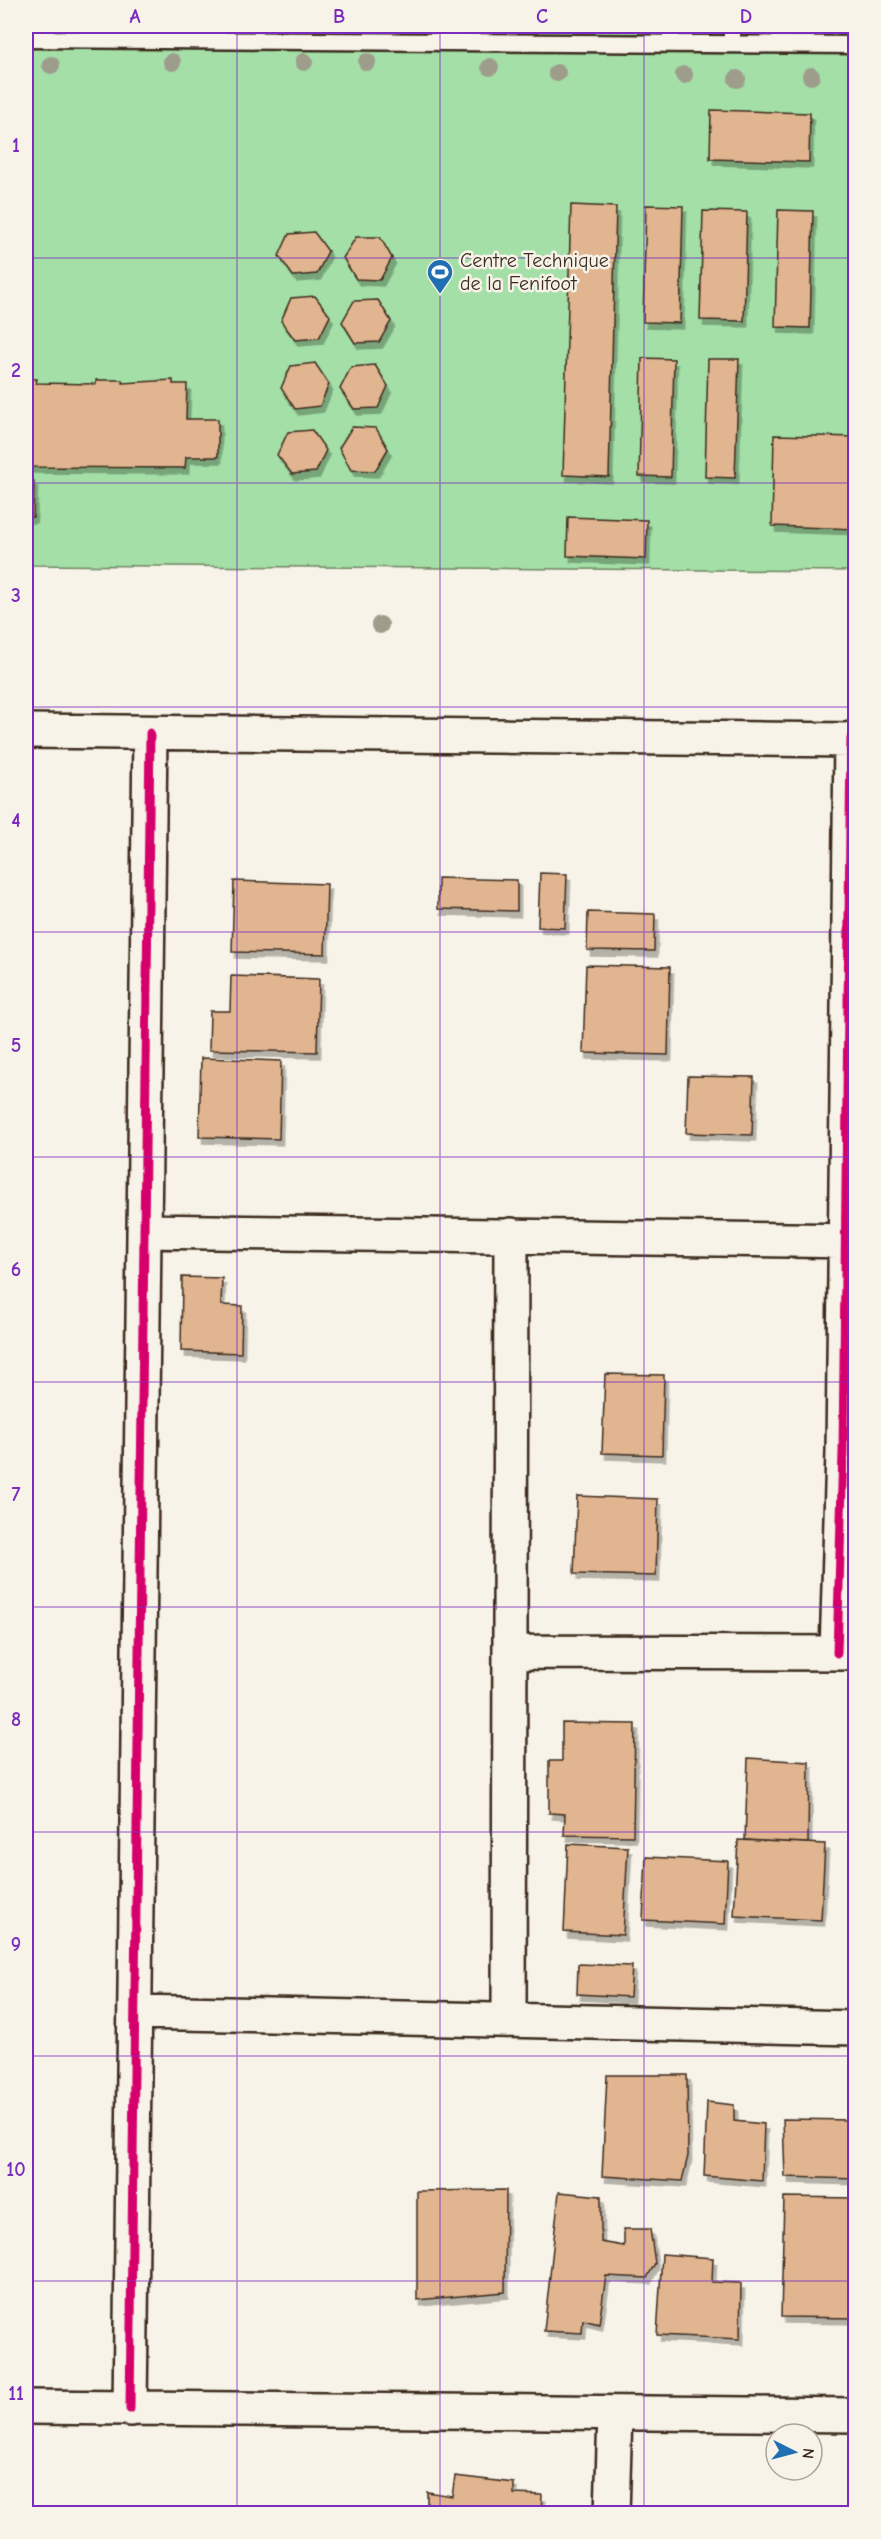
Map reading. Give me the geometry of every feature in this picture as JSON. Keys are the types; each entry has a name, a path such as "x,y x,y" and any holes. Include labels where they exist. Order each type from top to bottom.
{"street":[{"path":"26,731 853,740 850,1241 843,1452 846,1653 510,1652"},
{"path":"130,2409 150,733"},
{"path":"144,1231 850,1241"},
{"path":"509,2019 511,1235"},
{"path":"135,2012 855,2028"},
{"path":"26,2407 855,2415"},
{"path":"612,2514 615,2413"}],"lane":[{"path":"671,26 671,43"},
{"path":"732,26 732,44"},
{"path":"26,39 855,45"}],"green space":[{"name":"Centre Technique de la Fenifoot","path":"26,26 855,26 855,571 26,565"}],"building":[{"path":"711,110 810,113 809,162 710,159"},
{"path":"571,205 616,207 609,477 563,475"},
{"path":"646,205 683,206 680,323 643,322"},
{"path":"778,210 813,211 810,328 775,327"},
{"path":"703,211 747,212 744,321 700,320"},
{"path":"314,232 328,251 317,274 293,276 279,256 289,234"},
{"path":"356,237 380,237 392,258 380,280 356,279 343,258"},
{"path":"315,296 330,316 319,338 295,340 281,321 291,298"},
{"path":"378,300 391,321 379,342 355,343 342,322 354,301"},
{"path":"642,358 674,359 671,477 639,476"},
{"path":"708,359 739,359 735,478 705,477"},
{"path":"315,363 329,384 320,406 295,409 281,388 291,366"},
{"path":"375,365 388,386 378,408 354,409 340,389 351,367"},
{"path":"26,379 37,379 36,383 96,384 96,380 122,380 123,383 173,380 173,384 187,384 186,419 218,419 218,457 186,457 185,468 26,467"},
{"path":"352,427 376,428 388,449 375,471 351,470 339,448"},
{"path":"312,430 326,450 316,472 292,474 277,455 288,432"},
{"path":"774,435 856,437 856,529 772,526"},
{"path":"26,481 34,481 33,517 26,517"},
{"path":"568,517 647,520 646,559 567,556"},
{"path":"540,873 567,874 565,928 538,927"},
{"path":"438,878 517,880 517,911 438,909"},
{"path":"234,881 327,884 325,954 232,952"},
{"path":"588,912 655,914 654,951 587,950"},
{"path":"586,965 670,967 668,1055 583,1053"},
{"path":"231,976 319,979 317,1052 209,1050 210,1011 230,1011"},
{"path":"201,1058 281,1061 279,1139 199,1137"},
{"path":"688,1076 754,1077 752,1135 686,1133"},
{"path":"182,1277 222,1278 221,1305 242,1306 241,1353 181,1351"},
{"path":"605,1374 664,1375 662,1455 602,1453"},
{"path":"577,1496 658,1499 656,1576 574,1574"},
{"path":"562,1723 635,1724 633,1836 564,1835 565,1814 549,1813 549,1761 562,1761"},
{"path":"748,1758 809,1762 808,1843 745,1840"},
{"path":"738,1840 825,1844 821,1920 734,1916"},
{"path":"568,1844 628,1847 623,1935 564,1932"},
{"path":"646,1857 728,1861 725,1924 643,1920"},
{"path":"578,1964 632,1966 630,1997 577,1994"},
{"path":"607,2075 687,2075 688,2156 682,2181 602,2176"},
{"path":"707,2102 734,2105 734,2121 764,2124 762,2181 704,2176"},
{"path":"783,2119 856,2120 856,2179 785,2177"},
{"path":"506,2190 505,2292 417,2300 417,2191"},
{"path":"559,2192 601,2196 601,2242 624,2246 624,2229 650,2229 655,2263 647,2278 606,2276 599,2324 583,2320 582,2333 544,2331"},
{"path":"784,2197 856,2198 856,2318 781,2317"},
{"path":"662,2254 713,2258 712,2282 741,2283 740,2339 657,2335"},
{"path":"455,2476 514,2483 514,2494 542,2495 541,2514 427,2514 427,2492 452,2496"}],"cycle path":[{"path":"130,2409 150,733"},
{"path":"837,1653 843,1452 851,739"}],"place":[{"name":"Centre Technique de la Fenifoot","path":"440,295"}]}
